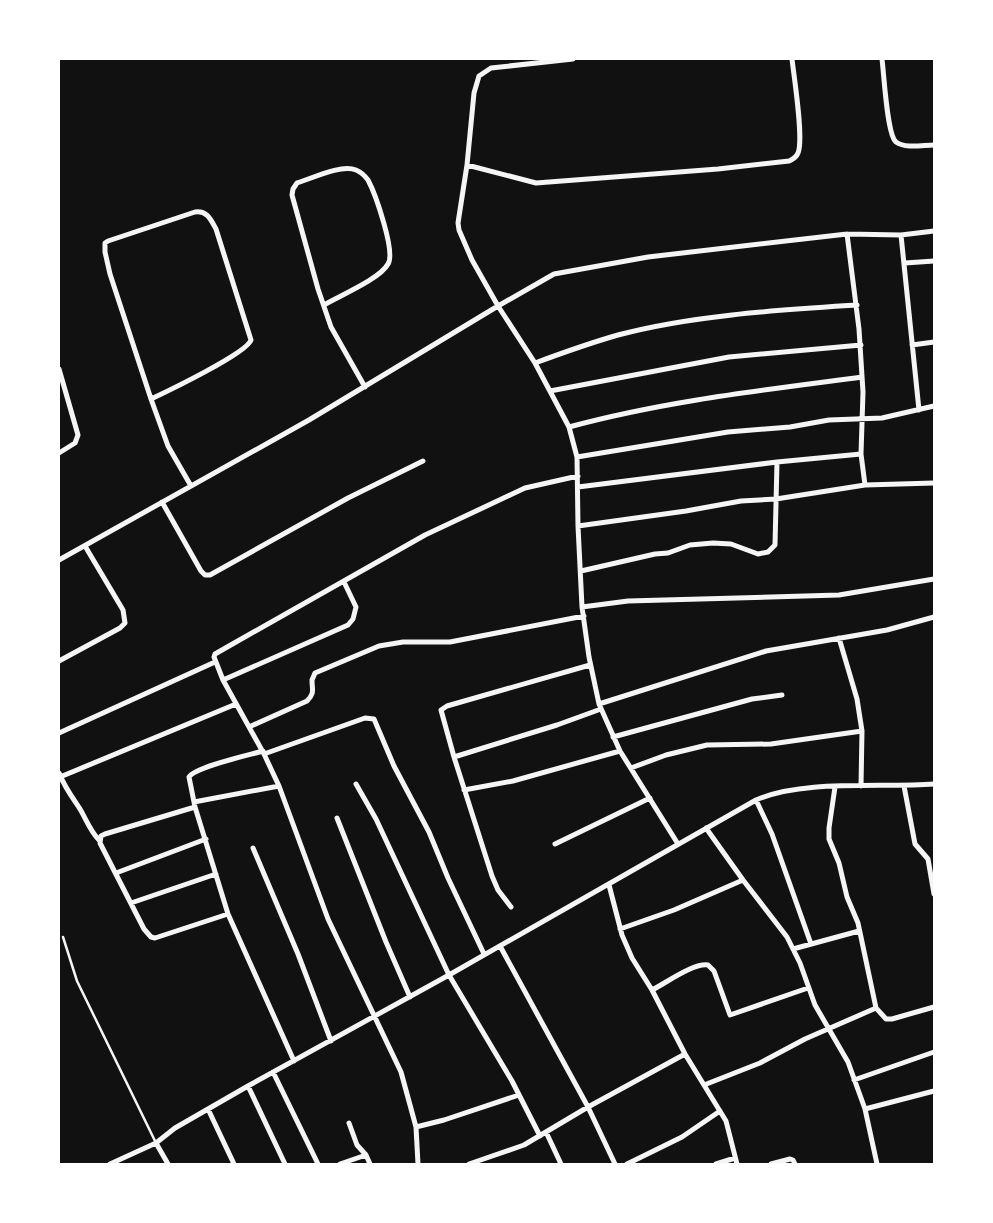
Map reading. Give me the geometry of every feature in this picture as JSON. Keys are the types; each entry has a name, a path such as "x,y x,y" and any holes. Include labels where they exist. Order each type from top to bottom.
{"street":[{"path":"573,59 490,68 479,76 474,92 467,165 458,223 459,230 472,260 498,306 535,363 568,427 577,457 582,607 590,665 600,706 620,751 678,844"},
{"path":"467,165 536,183 718,169 789,161 796,157 800,147 792,59"},
{"path":"882,59 892,137 897,143 903,145 934,145"},
{"path":"324,305 372,279 384,270 390,261 387,236 367,180 357,170 346,167 297,183 292,193 295,209 324,305 331,327 365,387"},
{"path":"151,399 230,358 247,346 251,340 216,229 209,216 202,212 195,212 143,228 105,243 110,274 151,399 168,446 191,486"},
{"path":"59,560 365,387 554,274 648,257 847,234 901,235 934,231"},
{"path":"847,234 857,305 860,345 862,377 861,454 865,485"},
{"path":"901,235 919,410"},
{"path":"905,263 934,261"},
{"path":"535,363 569,350 619,335 684,322 809,308 857,305"},
{"path":"912,345 934,342"},
{"path":"550,392 729,357 860,345"},
{"path":"59,369 78,435 75,443 59,454"},
{"path":"568,427 608,416 726,394 862,377"},
{"path":"577,457 728,432 790,427 828,420 882,418 934,406"},
{"path":"578,487 777,462 861,454"},
{"path":"162,502 201,571 205,575 210,576 348,498 423,461"},
{"path":"581,571 668,553 690,546 713,543 730,544 758,554 768,552 775,545 777,462"},
{"path":"418,1164 416,1127 401,1072 328,919 279,786 264,753 214,662 215,654 426,534 525,488 578,476"},
{"path":"578,526 686,511 741,501 776,499 865,485 934,483"},
{"path":"59,662 120,628 125,623 123,610 85,546"},
{"path":"582,607 628,601 838,595 934,579"},
{"path":"223,680 348,625 353,619 356,607 344,582"},
{"path":"249,727 307,701 312,696 314,690 312,680 315,673 379,646 403,642 450,642 584,616"},
{"path":"454,757 557,725 600,706 766,651 887,630 934,617"},
{"path":"839,638 857,699 862,731 861,786"},
{"path":"59,733 214,662"},
{"path":"511,907 498,890 492,876 441,716 442,709 590,665"},
{"path":"613,736 752,699 782,695"},
{"path":"228,914 155,938 151,937 144,929 100,840 90,829 79,808 65,788 60,775 236,704"},
{"path":"294,1061 228,914 195,805 190,774 202,768 264,753 365,718 374,719 394,766 429,832 448,878 484,954"},
{"path":"631,768 666,755 708,745 771,744 862,731"},
{"path":"464,790 513,781 620,751"},
{"path":"356,784 376,819 449,975 519,1095 540,1136"},
{"path":"110,1164 156,1142 175,1128 248,1086 609,885 756,800 770,794 793,790 934,784"},
{"path":"100,840 101,836 119,829 195,805 279,786"},
{"path":"904,786 915,844 928,859 934,894"},
{"path":"836,787 829,839 840,863 847,897 854,912 876,1008 886,1019 892,1019 934,1007"},
{"path":"555,844 650,798"},
{"path":"756,800 772,834 811,944"},
{"path":"338,818 386,942 410,997"},
{"path":"706,828 787,937 800,963 815,1005 848,1062 865,1109 877,1164"},
{"path":"116,873 206,839"},
{"path":"253,848 298,954 331,1041"},
{"path":"131,903 216,874"},
{"path":"620,929 674,910 743,880"},
{"path":"609,885 620,929 632,958 652,990 685,1054 720,1110 728,1127 738,1164"},
{"path":"793,949 859,931"},
{"path":"500,946 588,1107 615,1164"},
{"path":"652,990 703,964 708,964 714,970 730,1015 808,988"},
{"path":"704,1085 760,1063 806,1039 876,1008"},
{"path":"854,1080 934,1052"},
{"path":"469,1164 524,1145 588,1107 685,1054"},
{"path":"273,1072 318,1164"},
{"path":"248,1086 285,1164"},
{"path":"865,1109 934,1091"},
{"path":"416,1127 444,1120 519,1095"},
{"path":"208,1109 234,1164"},
{"path":"627,1164 682,1137 720,1110"},
{"path":"349,1124 356,1145 366,1155 370,1164"},
{"path":"546,1132 561,1164"},
{"path":"156,1142 168,1164"},
{"path":"340,1164 366,1155"},
{"path":"716,1164 735,1158"},
{"path":"771,1164 790,1159 794,1160 795,1164"}],"lane":[{"path":"63,937 77,981 156,1142"}]}
